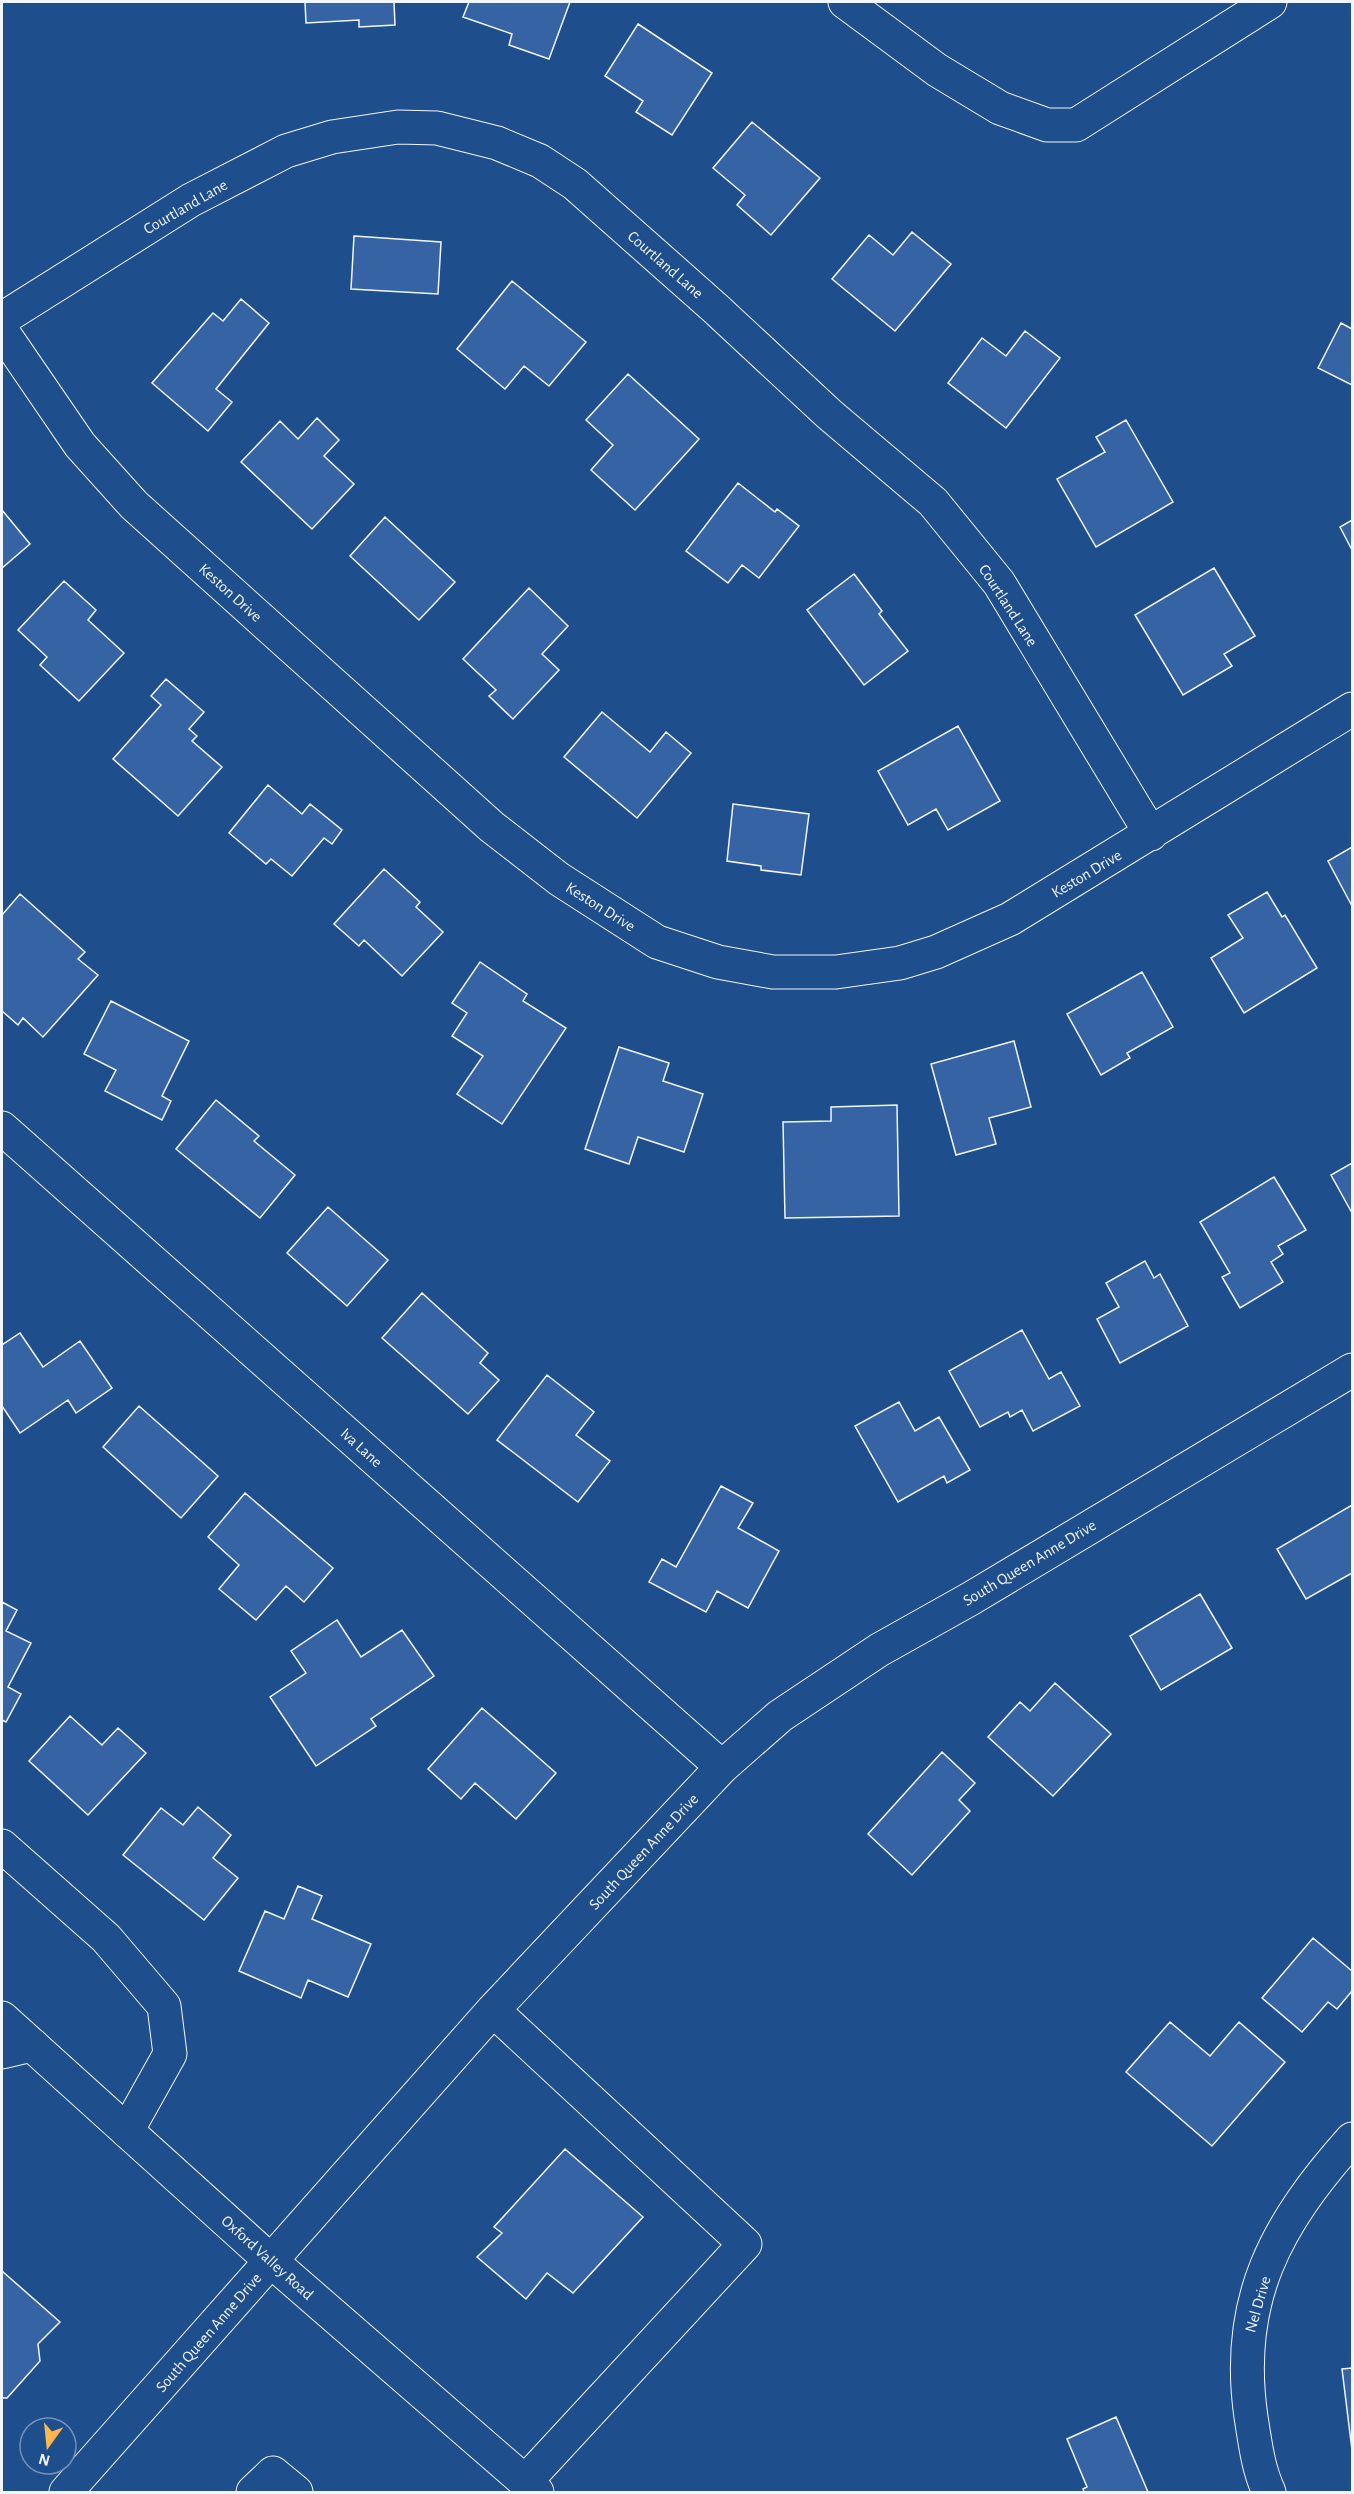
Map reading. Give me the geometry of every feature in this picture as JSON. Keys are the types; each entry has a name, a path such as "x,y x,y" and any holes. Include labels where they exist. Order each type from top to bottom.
{"street":[{"path":"845,2 937,70 1000,108 1047,125 1076,125 1270,2"},
{"name":"Courtland Lane","path":"2,319 191,200 286,151 332,137 398,127 437,128 497,143 540,161 575,184 715,308 829,414 933,502 999,583 1150,834"},
{"name":"Keston Drive","path":"2,331 80,445 134,505 492,827 558,879 657,942 718,962 772,972 836,972 900,963 936,952 1010,919 1353,709"},
{"name":"Iva Lane","path":"2,1128 722,1767"},
{"name":"South Queen Anne Drive","path":"66,2493 493,2010 722,1767 780,1716 879,1650 970,1599 1353,1370"},
{"path":"2,1846 106,1938 164,2006 170,2054 127,2131"},
{"path":"493,2010 744,2244 531,2487"},
{"name":"Oxford Valley Road","path":"2,2018 17,2049 127,2131 271,2261 531,2487"},
{"name":"Nel Drive","path":"1269,2493 1257,2451 1246,2380 1247,2336 1253,2307 1280,2234 1291,2215 1353,2139"},
{"path":"253,2493 273,2473 296,2493"}],"building":[{"path":"305,2 394,2 395,25 359,27 359,20 306,23"},
{"path":"469,2 570,2 549,59 509,45 512,34 463,17"},
{"path":"638,24 712,73 672,135 636,112 643,101 605,76"},
{"path":"752,122 820,178 771,235 737,205 745,195 713,168"},
{"path":"912,232 951,264 895,331 832,279 869,235 893,255"},
{"path":"354,236 441,242 438,294 351,289"},
{"path":"512,281 586,342 549,386 524,366 505,389 457,349"},
{"path":"241,299 269,323 216,389 232,402 208,431 152,383 213,313 223,321"},
{"path":"1341,323 1352,329 1352,385 1318,368"},
{"path":"1025,331 1060,358 1006,428 948,383 982,338 1006,356"},
{"path":"628,374 699,439 635,510 591,470 613,445 586,420"},
{"path":"317,418 339,440 324,456 354,484 312,529 241,462 280,421 298,439"},
{"path":"1126,420 1173,502 1096,547 1057,479 1105,452 1096,437"},
{"path":"738,483 775,512 777,509 799,526 759,578 742,565 728,583 686,551"},
{"path":"2,510 30,544 2,568"},
{"path":"385,517 455,582 419,620 350,556"},
{"path":"1352,520 1352,550 1340,527"},
{"path":"1214,568 1255,636 1224,654 1232,666 1183,695 1135,615"},
{"path":"854,574 882,611 879,614 908,651 864,685 807,610"},
{"path":"64,581 96,610 88,620 124,653 79,701 40,665 47,657 18,630"},
{"path":"529,588 568,626 542,654 559,670 513,719 489,696 496,690 463,659"},
{"path":"166,679 204,712 189,729 197,736 192,741 222,767 178,816 113,759 161,705 151,696"},
{"path":"602,712 650,752 666,732 691,753 637,818 564,757"},
{"path":"958,726 1000,801 948,830 936,809 908,825 878,771"},
{"path":"268,785 302,814 310,804 342,830 332,844 324,838 292,876 271,859 266,864 229,833"},
{"path":"733,804 809,814 801,875 761,870 761,866 727,861"},
{"path":"1352,847 1352,906 1328,861"},
{"path":"384,869 420,902 416,907 443,932 402,976 364,940 359,946 334,924"},
{"path":"1267,892 1282,917 1285,915 1317,968 1244,1013 1211,958 1243,938 1228,915"},
{"path":"20,894 85,952 78,959 98,975 43,1037 23,1018 18,1025 2,1011 2,915"},
{"path":"480,962 527,994 523,1001 566,1028 502,1124 457,1094 483,1056 452,1036 467,1013 452,1003"},
{"path":"1142,972 1173,1027 1127,1053 1130,1058 1101,1075 1067,1014"},
{"path":"111,1001 189,1041 162,1096 171,1101 162,1120 105,1091 116,1070 84,1054"},
{"path":"1014,1041 1031,1107 989,1118 996,1144 956,1155 931,1064"},
{"path":"619,1047 669,1063 663,1081 703,1094 684,1152 638,1137 629,1164 585,1149"},
{"path":"216,1100 259,1136 254,1141 295,1175 260,1218 176,1149"},
{"path":"897,1105 899,1216 785,1218 783,1122 831,1121 831,1107"},
{"path":"1352,1163 1352,1213 1331,1175"},
{"path":"1274,1177 1306,1230 1278,1246 1283,1254 1271,1262 1283,1282 1240,1308 1222,1277 1230,1273 1200,1222"},
{"path":"328,1207 388,1260 347,1306 287,1253"},
{"path":"1145,1261 1154,1278 1160,1274 1188,1326 1120,1363 1097,1319 1119,1307 1106,1283"},
{"path":"422,1293 488,1353 480,1363 499,1380 468,1414 382,1338"},
{"path":"1022,1330 1049,1379 1061,1372 1080,1406 1033,1431 1022,1410 1010,1417 1008,1412 980,1427 949,1371"},
{"path":"20,1333 43,1367 80,1341 112,1388 76,1413 68,1400 20,1433 2,1406 2,1345"},
{"path":"547,1375 594,1412 576,1435 610,1461 578,1502 497,1440"},
{"path":"899,1402 915,1431 939,1417 970,1470 947,1483 944,1476 898,1502 855,1426"},
{"path":"139,1406 218,1476 181,1518 103,1447"},
{"path":"721,1486 753,1503 738,1528 779,1551 748,1608 717,1591 706,1612 649,1582 662,1559 676,1567"},
{"path":"245,1493 333,1568 304,1602 286,1586 256,1620 219,1589 239,1565 208,1537"},
{"path":"1352,1505 1352,1573 1306,1599 1277,1549"},
{"path":"1200,1594 1232,1648 1161,1690 1130,1636"},
{"path":"2,1602 17,1610 6,1631 31,1643 8,1687 21,1694 6,1722 2,1720"},
{"path":"337,1620 361,1657 402,1630 434,1676 371,1719 376,1726 316,1766 270,1697 306,1673 291,1651"},
{"path":"1055,1683 1111,1734 1053,1796 988,1737 1020,1702 1030,1711"},
{"path":"482,1708 556,1773 516,1819 475,1783 461,1799 428,1769"},
{"path":"70,1716 102,1745 118,1728 146,1753 88,1815 29,1761"},
{"path":"942,1752 975,1783 959,1800 970,1811 912,1875 868,1834"},
{"path":"198,1807 231,1835 213,1858 238,1878 204,1920 123,1855 161,1808 183,1825"},
{"path":"298,1886 322,1896 312,1919 371,1944 348,1997 308,1980 301,1998 239,1971 265,1911 284,1919"},
{"path":"1313,1938 1352,1971 1352,1991 1337,2009 1328,2002 1302,2032 1262,1998"},
{"path":"1170,2022 1210,2056 1239,2022 1285,2062 1212,2146 1126,2072"},
{"path":"565,2149 643,2217 573,2293 547,2273 526,2299 477,2257 502,2233 494,2227"},
{"path":"2,2271 60,2322 38,2344 40,2361 7,2398 2,2398"},
{"path":"1352,2368 1352,2450 1342,2369"},
{"path":"1116,2417 1148,2492 1084,2492 1083,2489 1087,2487 1067,2439"}]}
